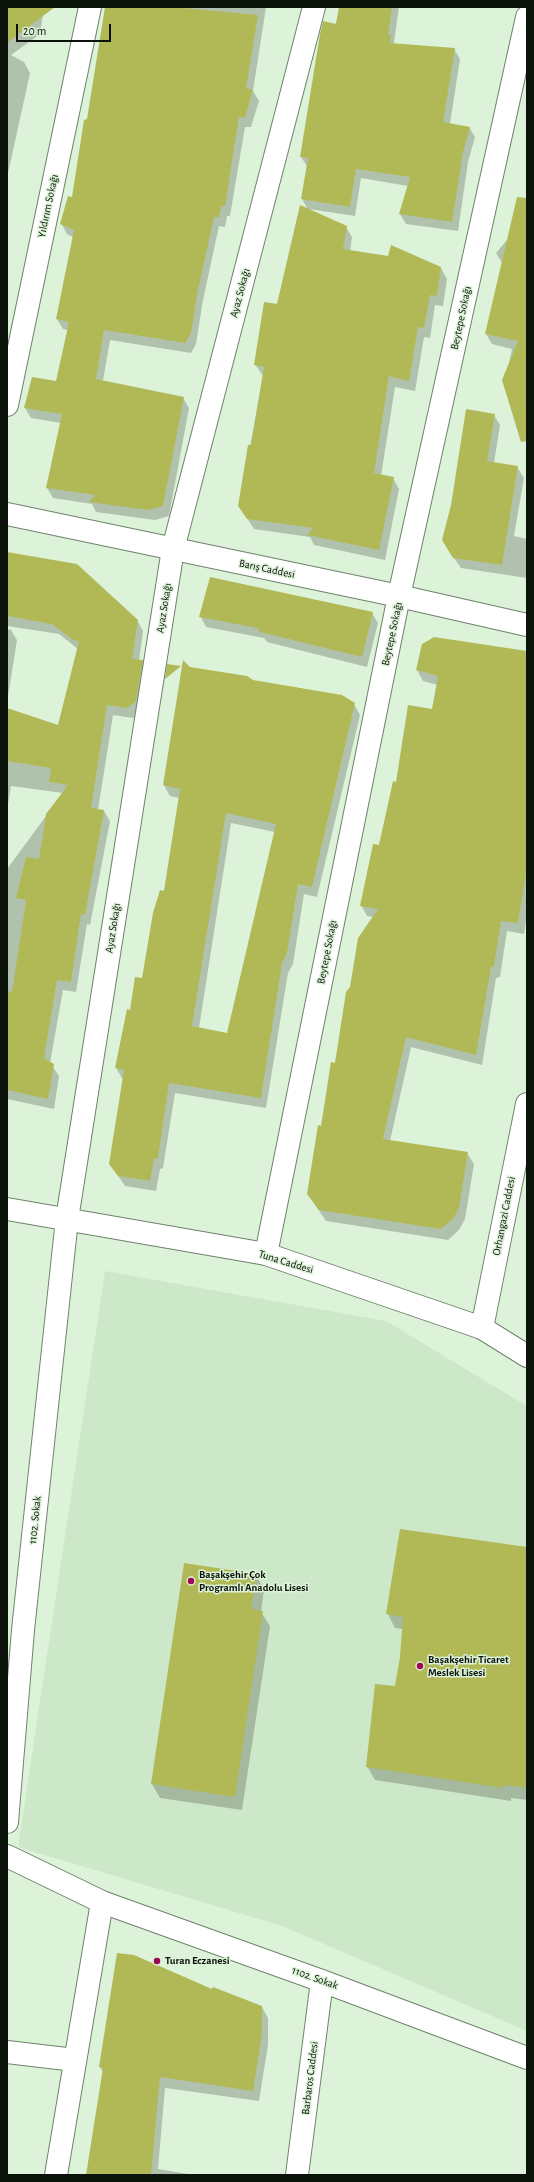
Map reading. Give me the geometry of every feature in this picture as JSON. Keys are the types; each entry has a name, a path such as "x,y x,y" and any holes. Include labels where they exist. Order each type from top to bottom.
{"street":[{"name":"Yıldırım Sokağı","path":"7,405 90,7"},
{"name":"Ayaz Sokağı","path":"67,1219 173,549 314,7"},
{"name":"Beytepe Sokağı","path":"266,1254 399,596 527,17"},
{"name":"Barış Caddesi","path":"7,514 399,596 527,625"},
{"name":"Orhangazi Caddesi","path":"482,1328 527,1104"},
{"name":"Tuna Caddesi","path":"7,1209 266,1254 482,1328 527,1356"},
{"name":"1102. Sokak","path":"7,1822 24,1630 67,1219"},
{"name":"1102. Sokak","path":"7,1856 102,1902 322,1981 527,2058"},
{"path":"56,2175 102,1902"},
{"name":"Barbaros Caddesi","path":"297,2175 322,1981"},
{"path":"7,2052 75,2060"}],"shaded area":[{"path":"105,1271 386,1321 527,1406 527,2031 282,1926 18,1847"}],"building":[{"path":"7,7 55,7 7,43"},
{"path":"105,7 174,7 258,15 246,88 253,90 245,118 239,117 225,206 221,206 219,217 214,217 198,290 191,333 185,343 104,330 96,379 184,397 163,506 148,510 89,502 95,495 46,488 62,414 24,408 32,377 56,381 69,322 56,319 74,230 60,224 68,196 72,197 84,120 87,119"},
{"path":"339,7 392,7 388,35 391,35 390,43 455,48 443,122 470,127 463,152 452,222 399,214 410,177 356,169 350,207 301,199 308,158 300,157 320,34 323,21 336,24"},
{"path":"517,197 527,198 527,441 521,442 502,380 518,341 485,334"},
{"path":"300,205 347,226 343,249 388,256 391,245 441,267 437,296 430,295 424,328 418,327 409,381 389,376 374,473 394,477 379,550 307,535 313,528 247,519 238,506 248,445 251,445 264,367 254,365 264,302 277,304"},
{"path":"466,409 495,414 487,461 518,466 502,565 453,558 442,540 451,505"},
{"path":"7,552 77,564 138,620 132,659 143,660 136,701 127,708 107,705 91,808 104,810 85,915 81,914 71,982 57,980 44,1058 54,1064 48,1099 7,1090 7,991 12,992 26,900 16,898 26,857 39,859 46,814 68,785 49,782 51,768 7,761 7,708 58,725 79,641 73,640 52,624 7,616"},
{"path":"210,577 373,612 362,657 260,632 257,628 199,617"},
{"path":"434,637 527,651 527,867 518,923 501,921 494,966 491,967 476,1055 406,1037 383,1139 468,1152 459,1208 453,1219 441,1229 319,1210 307,1194 318,1125 321,1126 331,1062 335,1063 346,992 350,987 358,938 378,909 360,906 373,844 379,845 393,781 396,782 408,705 432,709 438,676 416,670 422,644"},
{"path":"183,660 190,667 247,676 253,680 342,695 355,703 312,887 298,884 287,953 282,963 261,1098 169,1083 158,1158 154,1159 150,1181 118,1176 109,1164 124,1070 115,1068 127,1009 130,1010 135,977 142,978 153,913 160,890 164,891 180,789 163,785","holes":["226,813 276,824 227,1033 192,1026"]},
{"path":"167,664 181,666 165,679"},
{"path":"400,1529 527,1547 527,1788 504,1785 503,1788 366,1767 375,1684 395,1686 400,1657 403,1617 386,1614"},
{"path":"184,1563 257,1574 251,1609 263,1611 235,1797 151,1784"},
{"path":"117,1953 134,1955 212,1989 213,1987 262,2006 262,2034 253,2091 160,2077 151,2175 86,2175 103,2068 99,2067"}],"place":[{"name":"Başakşehir Çok Programlı Anadolu Lisesi","path":"191,1581"},
{"name":"Başakşehir Ticaret Meslek Lisesi","path":"420,1666"},
{"name":"Turan Eczanesi","path":"157,1961"}]}
